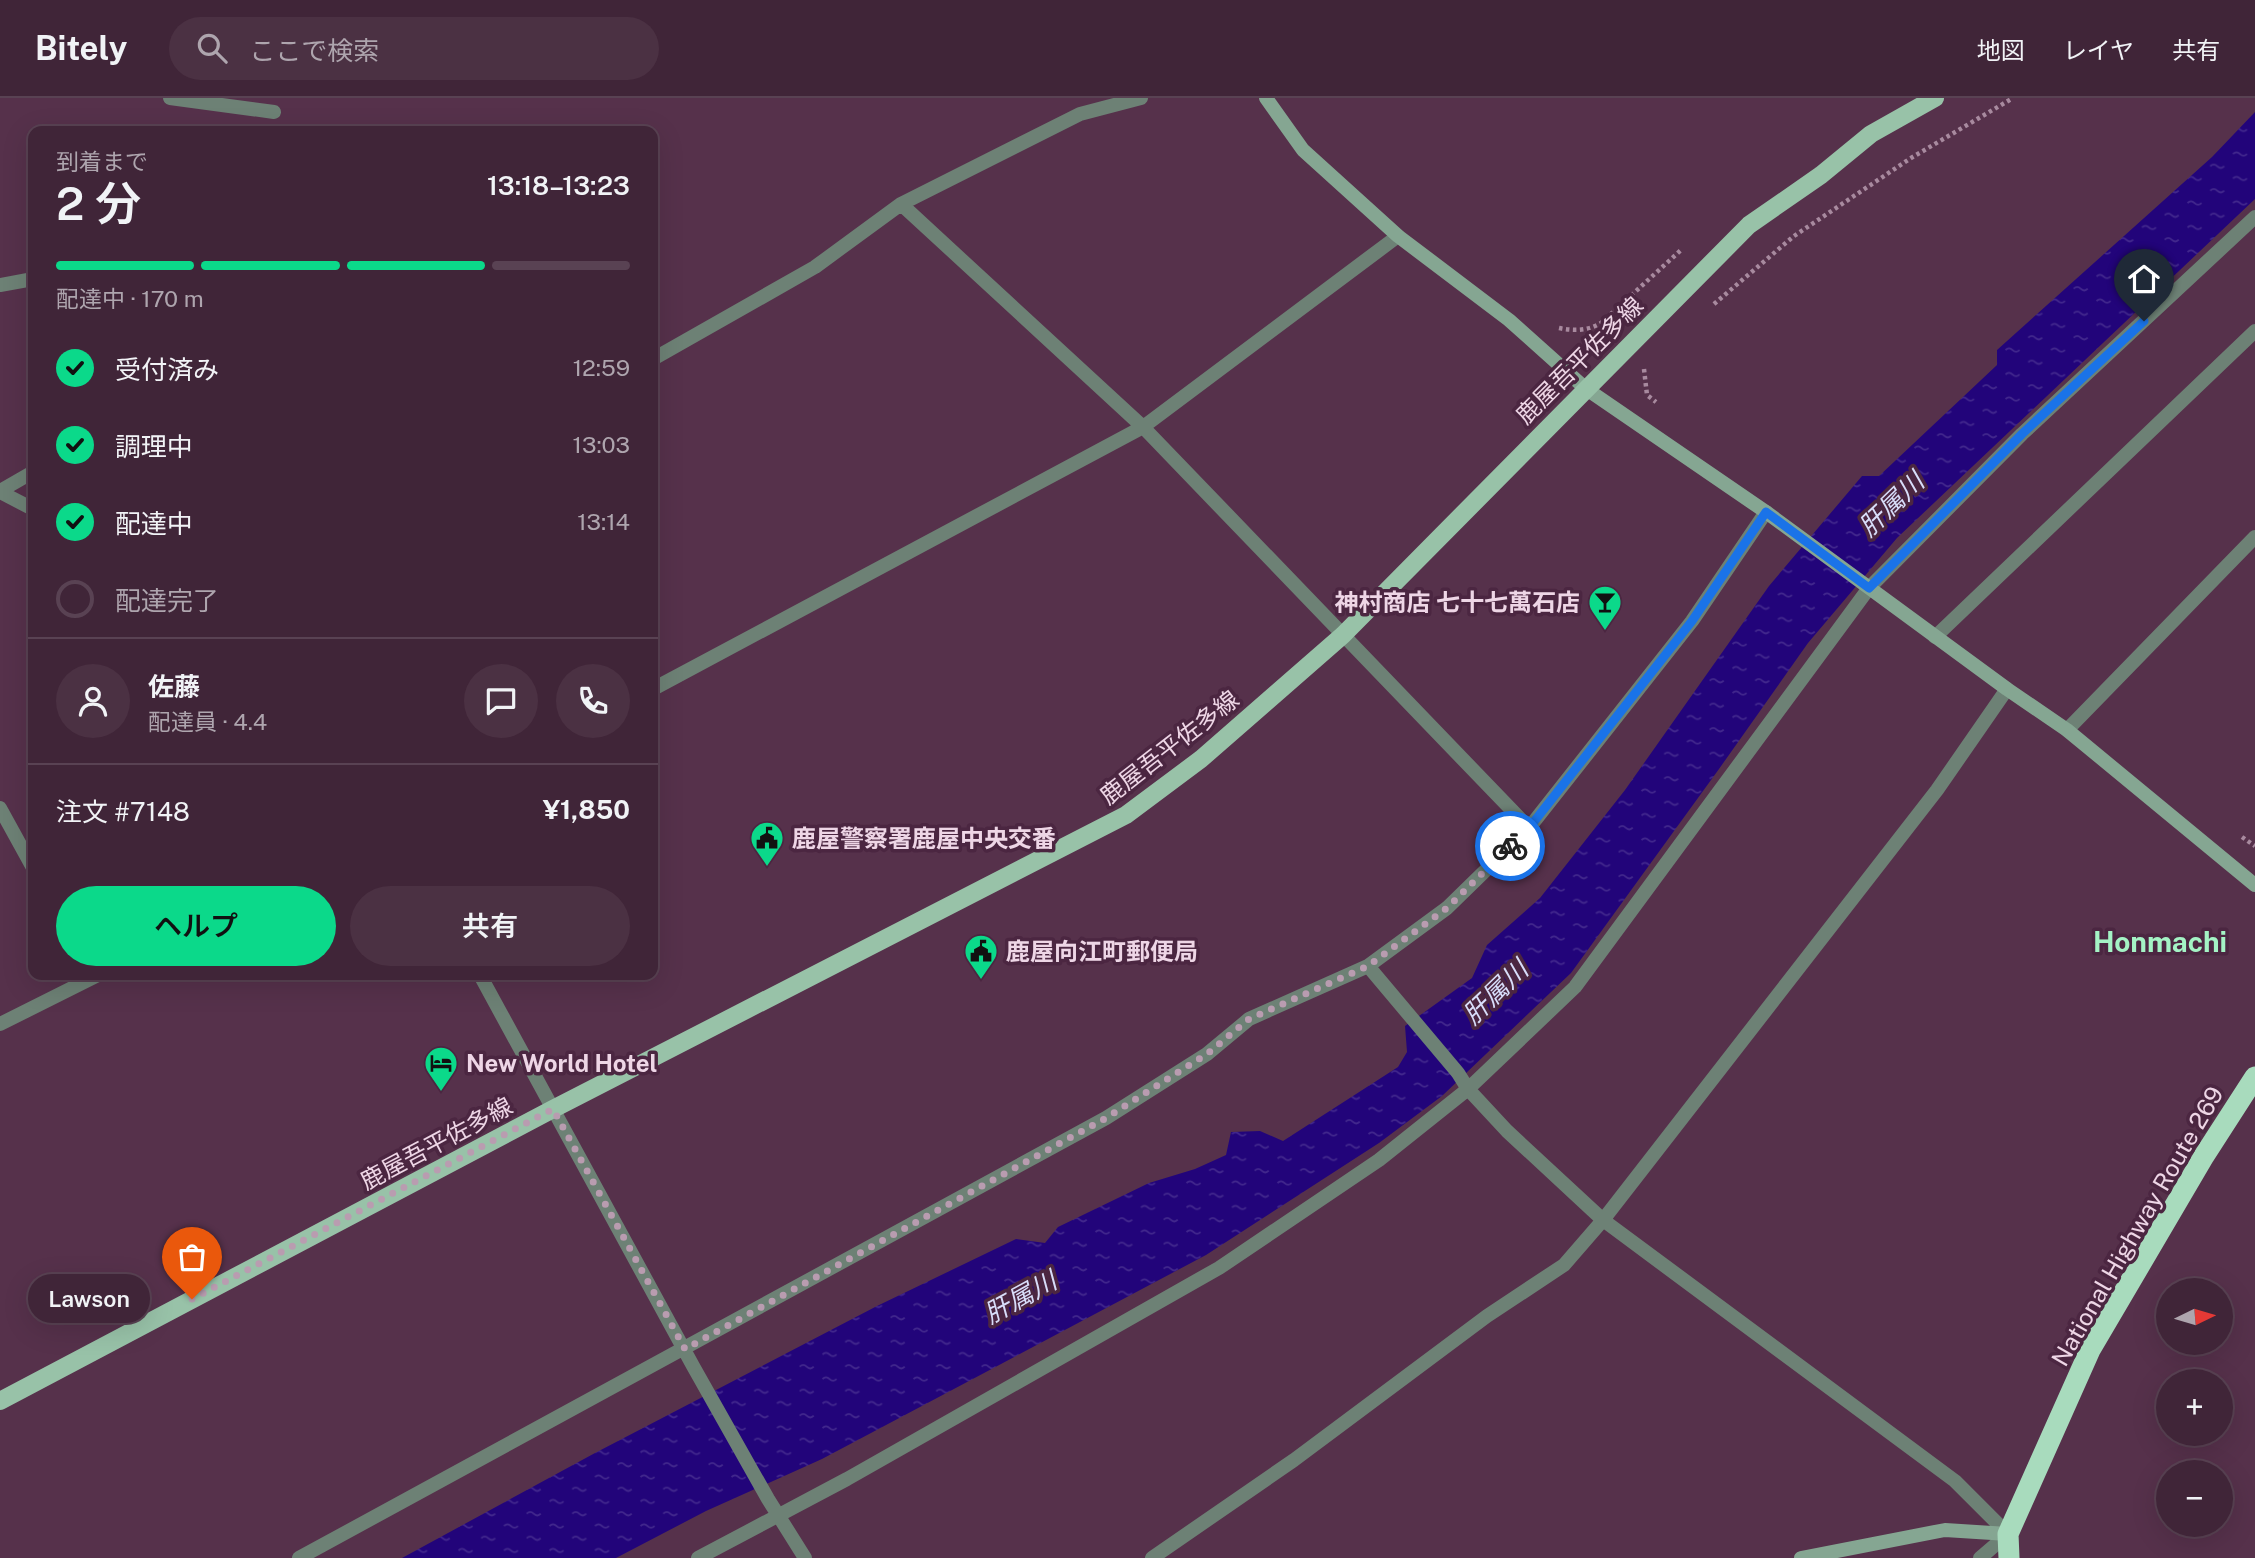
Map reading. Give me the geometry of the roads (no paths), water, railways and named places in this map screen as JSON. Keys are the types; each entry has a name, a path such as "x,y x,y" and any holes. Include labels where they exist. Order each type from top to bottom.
{"highway":[{"name":"National Highway Route 269","path":"2009,1558 2008,1534 2090,1350 2204,1156 2255,1077"}],"main road":[{"name":"鹿屋吾平佐多線","path":"0,1401 553,1109 1126,815 1201,760 1343,635 1749,225 1821,175 1871,134 1935,98"}],"street":[{"path":"170,98 274,112"},
{"path":"658,356 815,267 901,204 1080,114 1141,98"},
{"path":"1266,98 1303,150 1398,236 1509,320 1585,388 1766,512 1935,637 2067,730 2255,885"},
{"path":"901,204 1143,427 1529,828"},
{"path":"698,1558 780,1515 1219,1268 1379,1160 1468,1089 1575,987 1869,588 2022,434 2255,217"},
{"path":"658,686 1143,427 1398,236"},
{"path":"0,285 28,280"},
{"path":"1935,637 2255,331"},
{"path":"0,491 28,475"},
{"path":"0,491 28,506"},
{"path":"299,1558 1106,1118 1207,1054 1249,1019 1368,966 1447,908 1529,828 1692,621 1766,512"},
{"path":"2067,730 2255,537"},
{"path":"1152,1558 1294,1460 1487,1316 1564,1265 1603,1220 1937,790 2007,689"},
{"path":"0,808 28,859"},
{"path":"1368,966 1458,1073 1468,1089 1507,1131 1603,1220 1955,1481 2008,1534"},
{"path":"0,1024 87,980"},
{"path":"483,980 693,1366 804,1558"},
{"path":"1801,1558 1945,1531 2008,1534"},
{"path":"1980,1558 2008,1534"}],"water":[{"name":"肝属川","path":"2255,112 2255,199 1897,538 1808,643 1571,973 1442,1096 1379,1143 1206,1255 822,1459 706,1511 616,1558 402,1558 595,1453 877,1306 1016,1239 1045,1243 1058,1227 1149,1183 1195,1169 1226,1155 1231,1132 1260,1131 1283,1141 1398,1067 1407,1052 1405,1026 1472,978 1487,945 1540,898 1625,790 1769,586 1862,476 1879,476 1997,365 1997,350 2212,157"}],"place":[{"name":"神村商店 七十七萬石店","path":"1605,632"},
{"name":"鹿屋警察署鹿屋中央交番","path":"767,868"},
{"name":"鹿屋向江町郵便局","path":"981,981"},
{"name":"New World Hotel","path":"441,1093"},
{"name":"Lawson","path":"192,1299"}],"district":[{"name":"Honmachi","path":"2160,941"}]}
